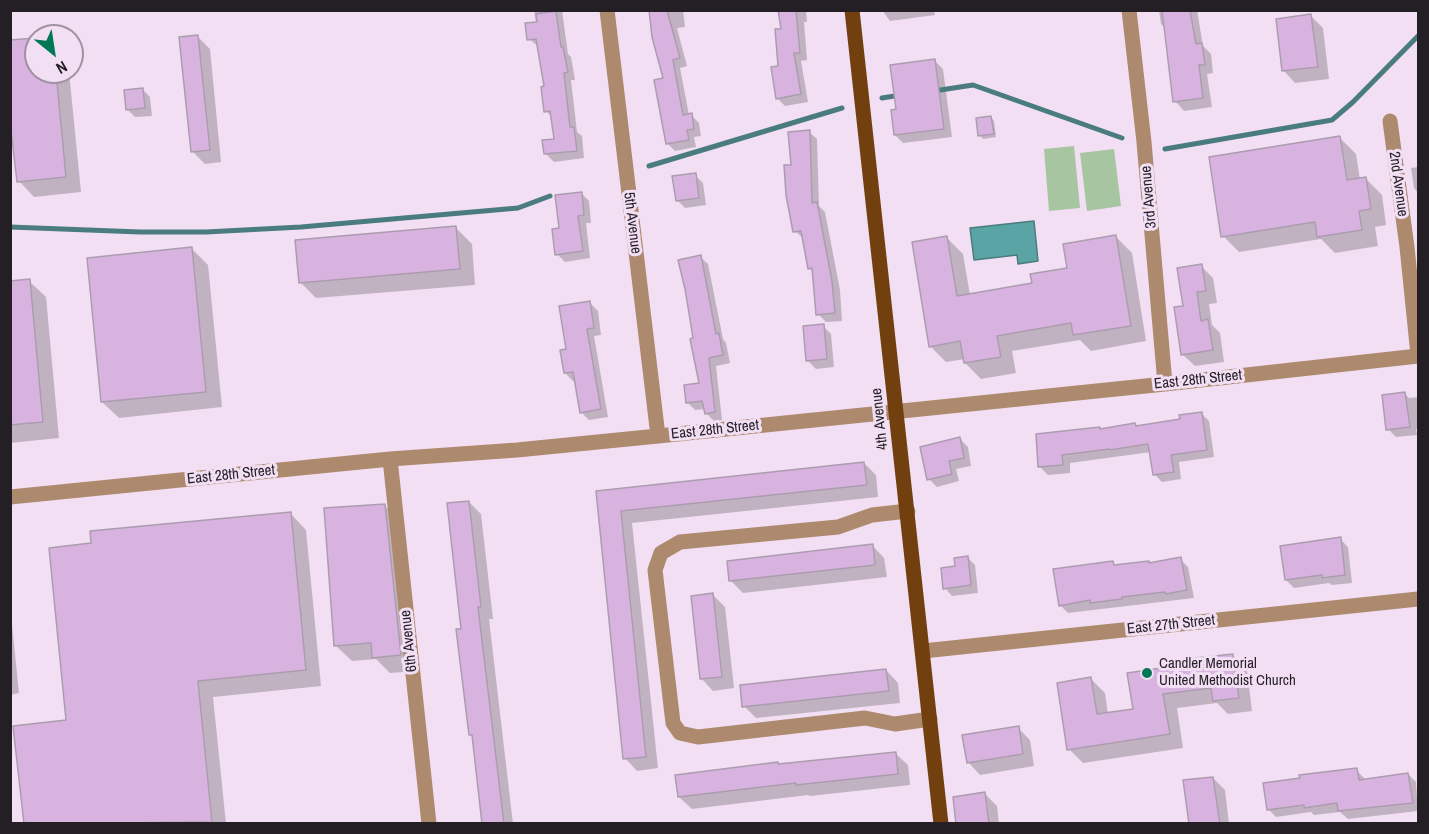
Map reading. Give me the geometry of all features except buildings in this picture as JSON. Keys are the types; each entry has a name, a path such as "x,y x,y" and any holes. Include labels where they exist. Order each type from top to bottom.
{"main road":[{"name":"4th Avenue","path":"852,10 941,824"}],"street":[{"name":"5th Avenue","path":"607,10 658,436"},
{"name":"3rd Avenue","path":"1129,10 1144,142 1165,384"},
{"name":"2nd Avenue","path":"1390,121 1419,356"},
{"name":"East 28th Street","path":"10,497 390,459 517,450 658,436 1419,356"},
{"name":"6th Avenue","path":"390,459 429,824"},
{"path":"908,511 872,515 838,527 680,542 661,553 655,570 673,723 680,733 698,737 865,718 895,724 930,719"},
{"name":"East 27th Street","path":"923,651 1419,599"}],"shaded area":[{"path":"1074,146 1080,208 1049,211 1044,149"},
{"path":"1114,149 1121,206 1087,211 1080,153"},
{"path":"1034,221 1038,261 1018,264 1017,255 974,260 970,228"}],"waterway":[{"path":"1165,149 1332,120 1418,36"},
{"path":"934,91 973,85 1122,138"},
{"path":"882,98 901,95"},
{"path":"649,166 842,108"},
{"path":"10,227 140,232 206,232 301,227 518,208 550,196"}],"place":[{"name":"Candler Memorial United Methodist Church","path":"1147,673"}]}
